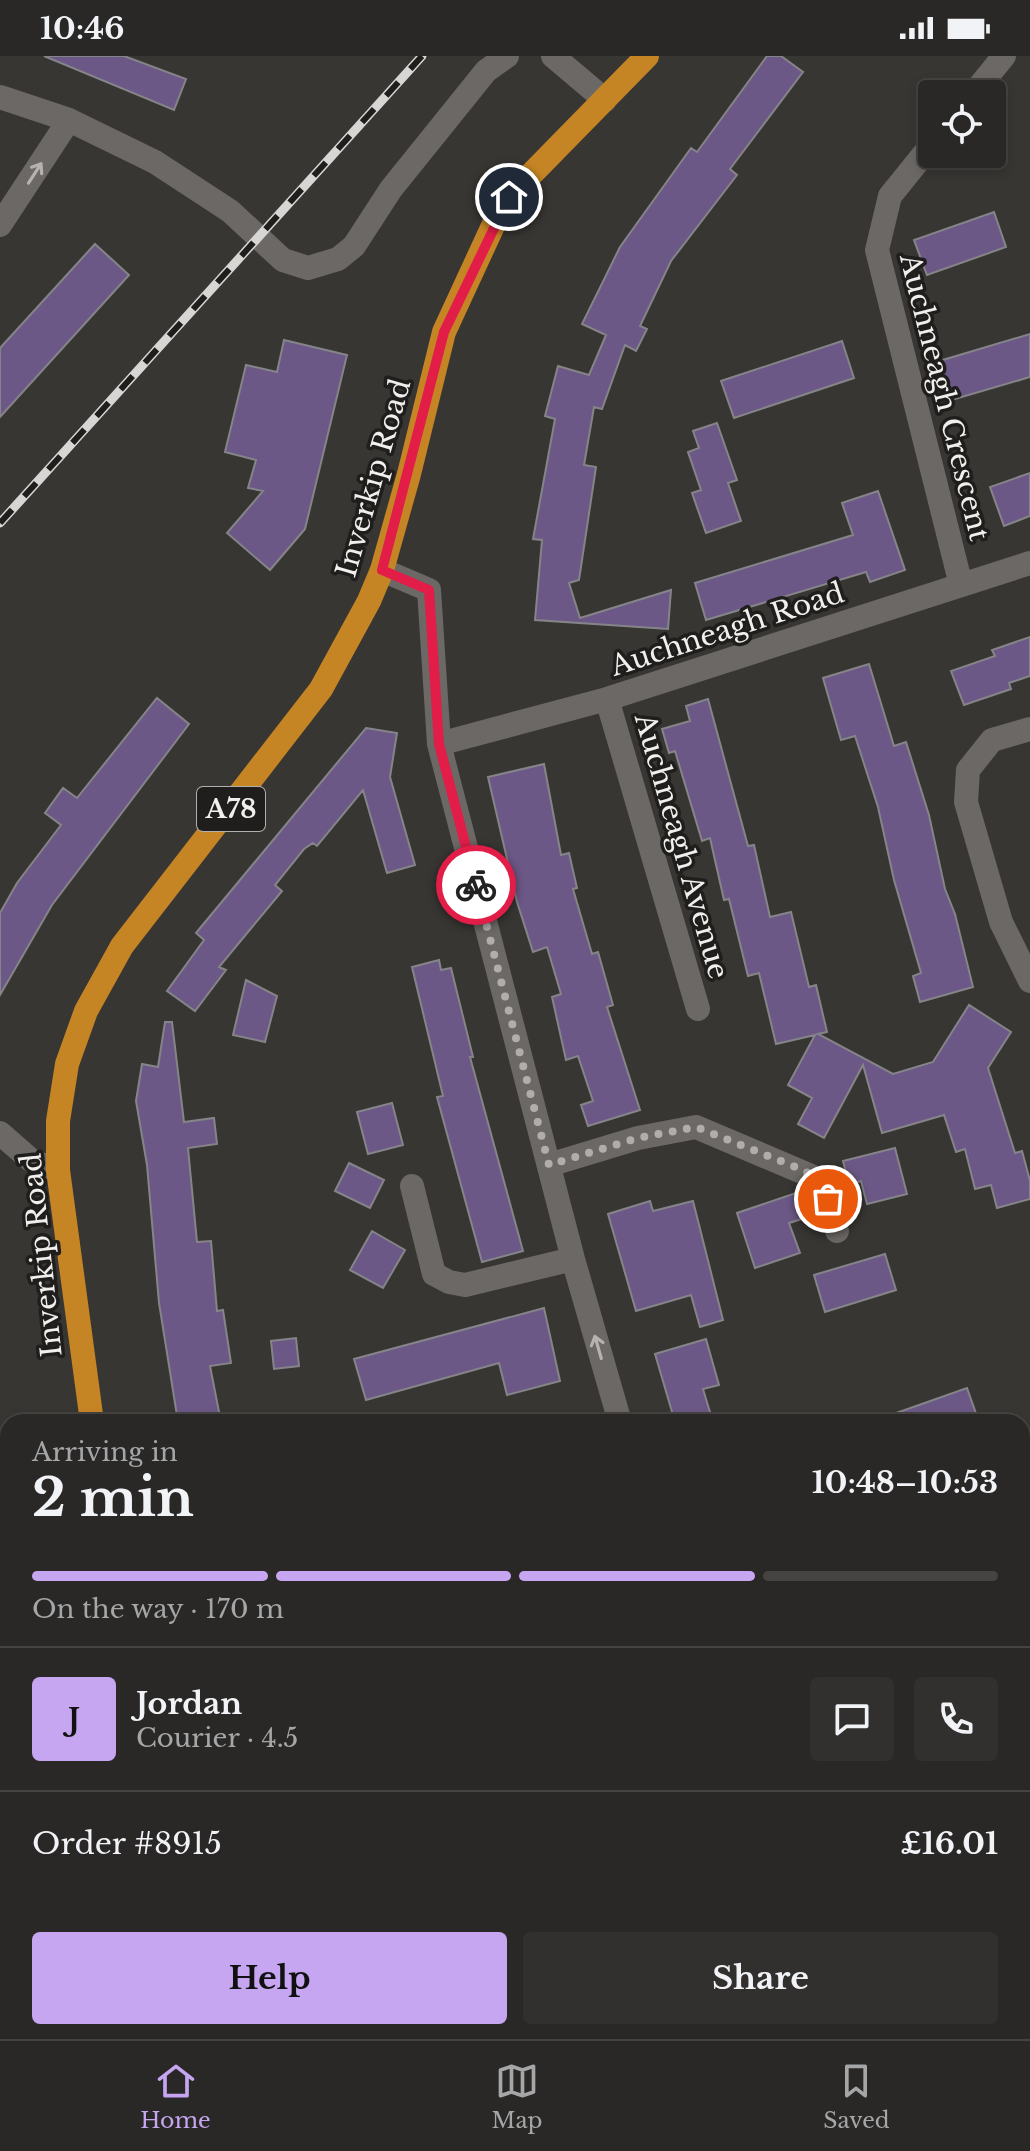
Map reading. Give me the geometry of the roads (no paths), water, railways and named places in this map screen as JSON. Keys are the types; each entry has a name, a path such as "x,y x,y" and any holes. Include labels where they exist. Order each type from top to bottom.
{"highway":[{"name":"Inverkip Road","path":"91,1414 58,1170 58,1121 67,1064 86,1011 122,946 321,689 382,570 444,332 504,202 647,56"}],"street":[{"path":"0,97 69,120 155,162 230,211 283,260 308,268 338,259 354,246 400,177 486,71 507,56"},
{"path":"553,56 605,100"},
{"path":"984,80 1004,56"},
{"path":"0,225 69,120"},
{"name":"Auchneagh Crescent","path":"918,161 890,196 877,250 961,585"},
{"name":"Auchneagh Road","path":"439,744 607,699 1030,563"},
{"path":"382,570 429,590 439,744 573,1259 618,1414"},
{"name":"Auchneagh Avenue","path":"607,699 698,1009"},
{"path":"1030,729 992,740 968,770 966,802 1001,922 1030,981"},
{"path":"549,1165 638,1138 696,1127 816,1178 828,1199 837,1231"},
{"path":"0,1133 32,1161 58,1170"},
{"path":"412,1186 434,1274 449,1282 465,1285 573,1259"}],"railway":[{"path":"0,523 422,56"}]}
